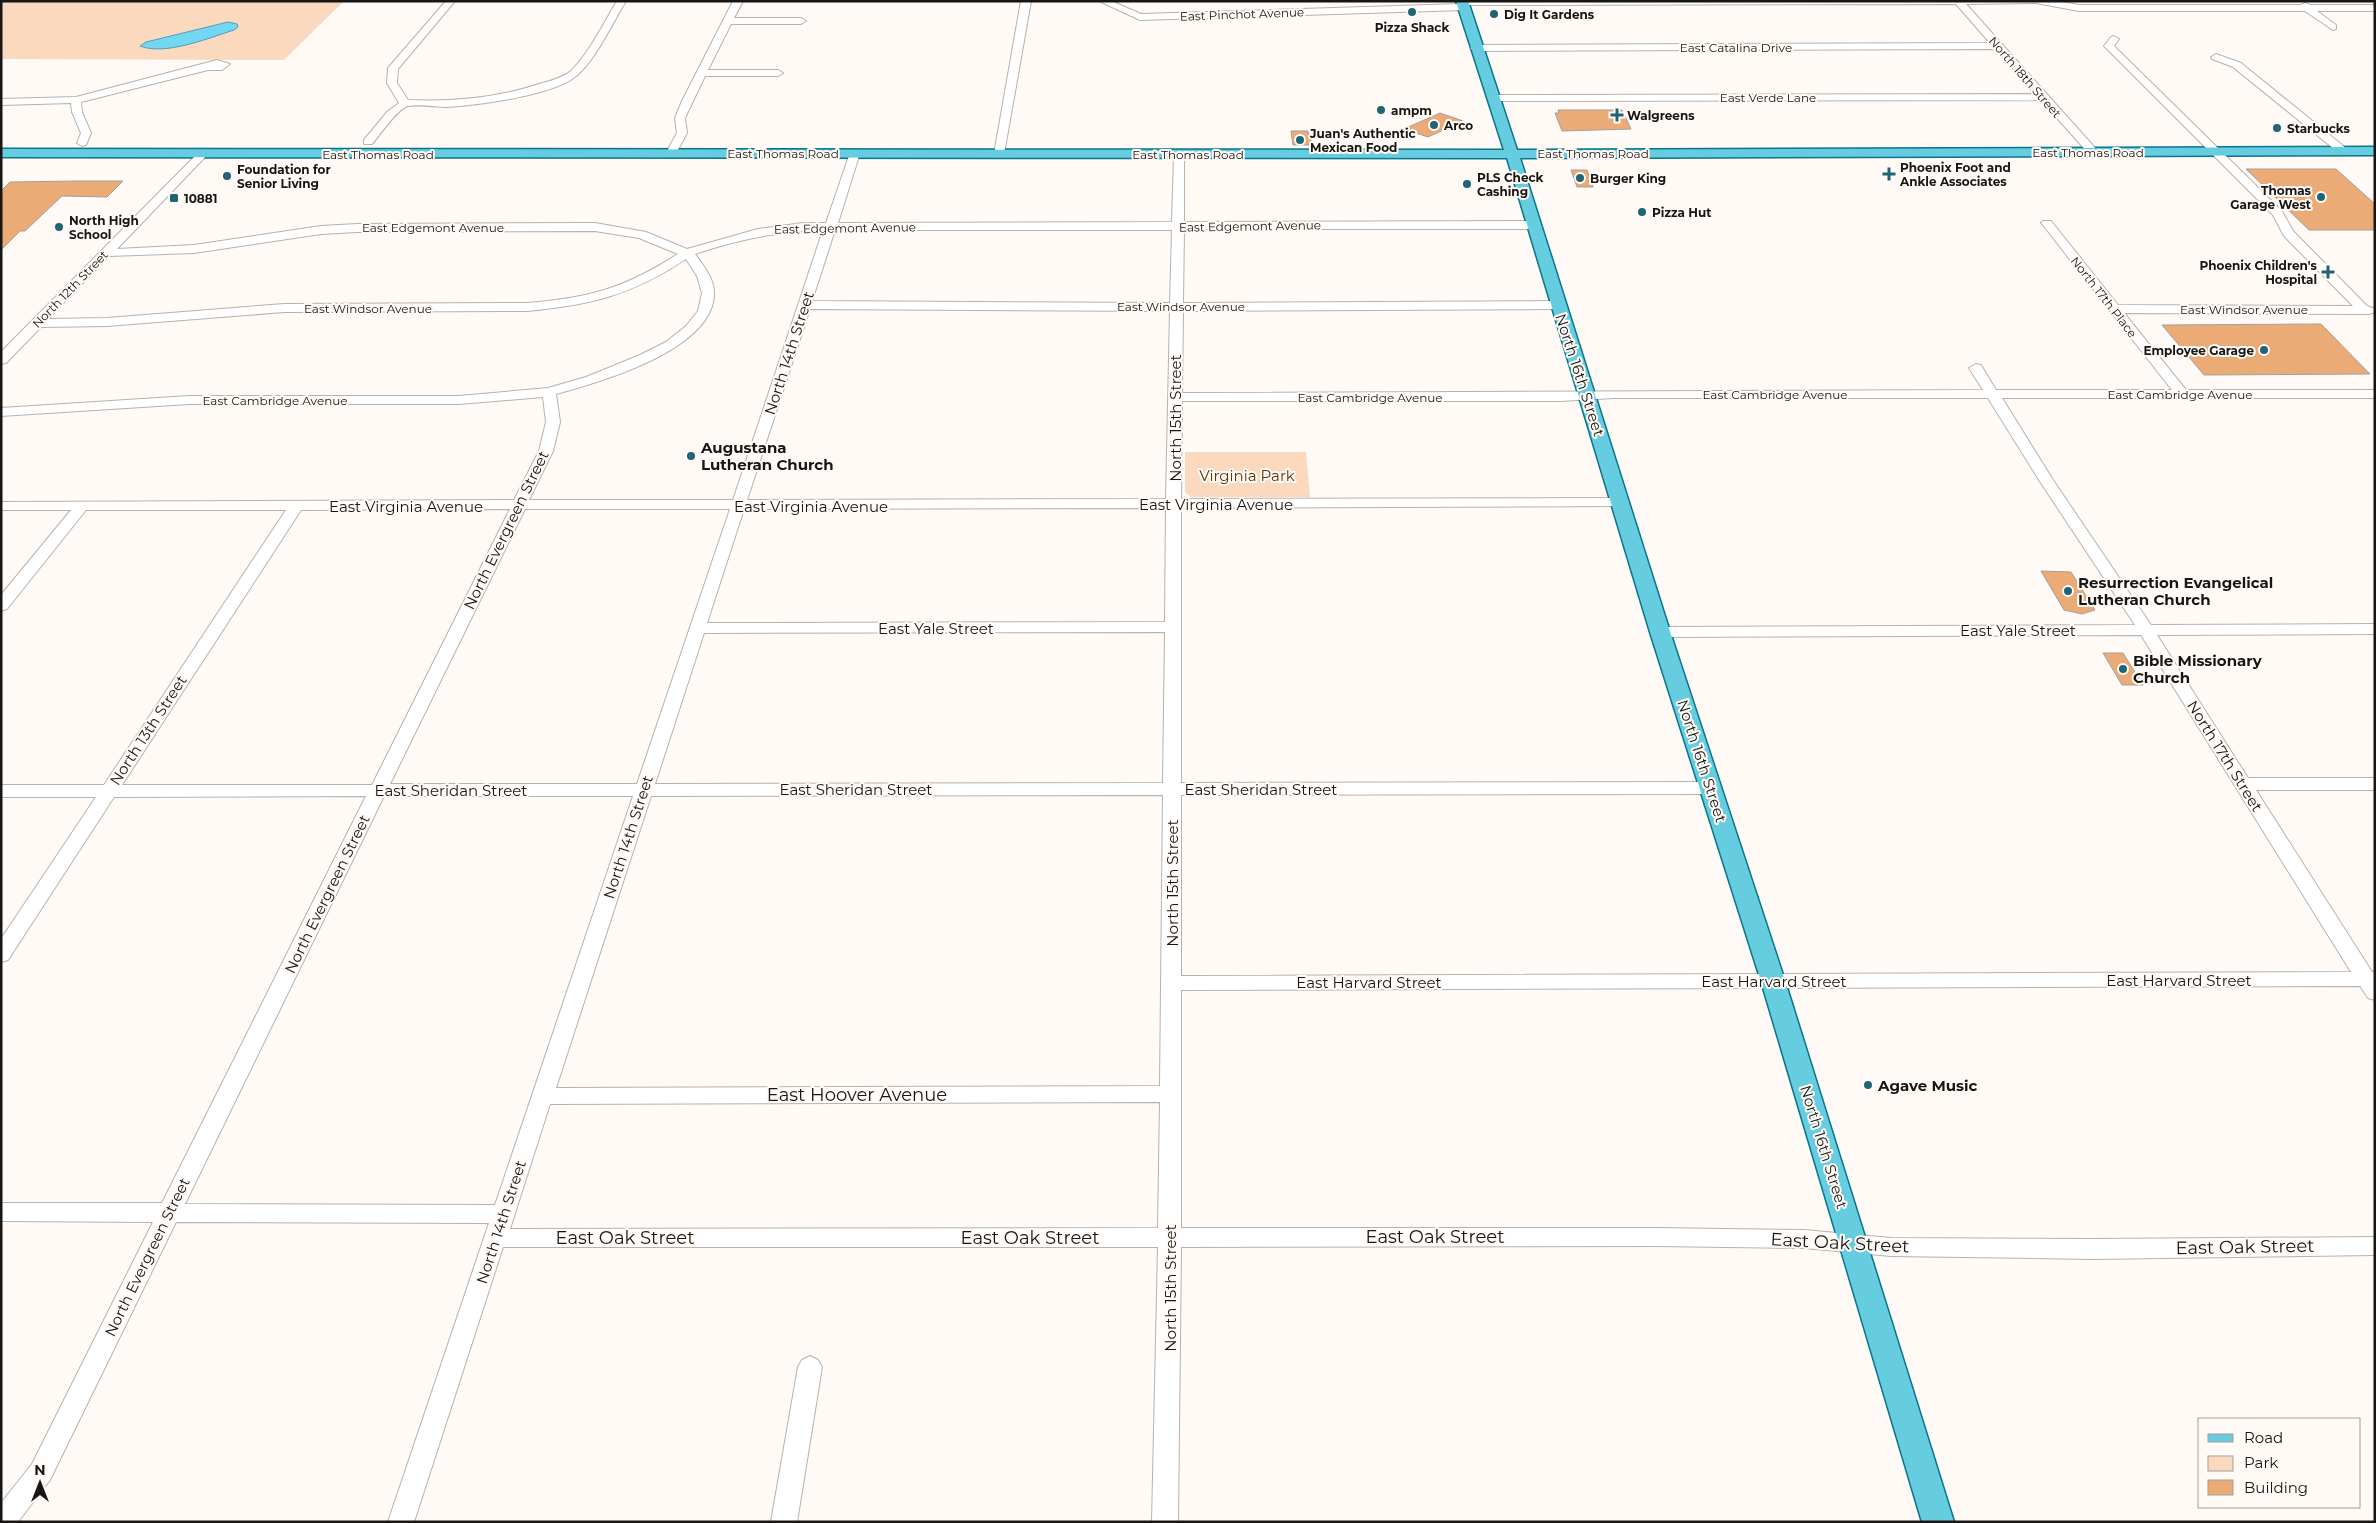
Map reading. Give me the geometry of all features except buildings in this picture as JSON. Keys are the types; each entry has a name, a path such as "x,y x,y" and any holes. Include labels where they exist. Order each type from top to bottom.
{"main road":[{"name":"North 16th Street","path":"1463,3 1475,48 1512,154 1660,632 1773,982 1938,1522"},
{"name":"East Thomas Road","path":"1,154 1512,154 2375,151"}],"street":[{"path":"405,103 395,93 390,76 394,68 451,1"},
{"path":"368,142 391,114 405,103 448,104 491,100 532,91 564,79 579,67 622,1"},
{"path":"671,153 682,133 680,118 684,107 738,1"},
{"path":"999,154 1026,1"},
{"name":"East Pinchot Avenue","path":"1103,1 1140,17 1200,11 1330,11 1463,3 2033,1"},
{"path":"1326,1 1330,11"},
{"name":"North 18th Street","path":"1958,1 2093,152"},
{"path":"2038,1 2091,8 2375,8"},
{"path":"2299,1 2332,27"},
{"path":"728,21 800,21"},
{"path":"2114,39 2109,46 2278,213 2288,233 2369,310"},
{"name":"East Catalina Drive","path":"1475,48 1997,46"},
{"path":"2216,57 2237,65 2343,151"},
{"path":"1,102 76,100 208,67"},
{"path":"701,73 778,73"},
{"name":"East Verde Lane","path":"1493,98 2043,97"},
{"path":"76,100 77,112 86,132 82,143"},
{"name":"North 14th Street","path":"401,1522 855,153"},
{"name":"North 12th Street","path":"1,360 202,154"},
{"name":"North 15th Street","path":"1166,1522 1172,1094 1176,226 1179,154"},
{"name":"North 17th Place","path":"2047,223 2181,393"},
{"name":"East Edgemont Avenue","path":"106,253 194,249 348,228 576,227 610,229 642,235 687,253 721,241 766,230 831,226 1534,225"},
{"path":"549,392 587,382 627,368 688,332 705,311 708,294 704,276 687,253"},
{"name":"East Windsor Avenue","path":"38,323 132,321 284,308 527,307 562,304 605,295 634,285 687,253"},
{"name":"East Windsor Avenue","path":"805,305 1558,305"},
{"name":"East Windsor Avenue","path":"2114,310 2369,310"},
{"name":"North 17th Street","path":"1976,368 2046,480 2146,630 2242,784 2372,984"},
{"name":"East Cambridge Avenue","path":"1,412 189,400 459,400 549,392"},
{"name":"North Evergreen Street","path":"2,1522 41,1472 546,451 554,422 549,392"},
{"name":"East Cambridge Avenue","path":"1175,397 2375,394"},
{"name":"East Virginia Avenue","path":"1,506 738,506 1621,502"},
{"path":"1,606 82,506"},
{"name":"North 13th Street","path":"1,954 296,506"},
{"name":"East Yale Street","path":"698,628 1174,628"},
{"name":"East Yale Street","path":"1660,632 2375,629"},
{"path":"2242,784 2375,784"},
{"name":"East Sheridan Street","path":"1,791 1711,788"},
{"name":"East Harvard Street","path":"1172,983 1773,982 2372,984"},
{"name":"East Hoover Avenue","path":"543,1096 1172,1094"},
{"path":"1,1212 504,1214"},
{"name":"East Oak Street","path":"496,1238 1170,1239 1656,1237 1804,1239 1891,1247 2375,1246"},
{"path":"784,1522 810,1367"}],"green space":[{"path":"1,1 344,1 284,60 1,59"},
{"name":"Virginia Park","path":"1185,452 1306,452 1310,497 1191,497 1185,492"}],"water":[{"path":"228,22 237,24 238,27 187,45 162,49 150,49 140,46 146,42"}],"place":[{"name":"Pizza Shack","path":"1412,12"},
{"name":"Dig It Gardens","path":"1494,14"},
{"name":"ampm","path":"1381,110"},
{"name":"Walgreens","path":"1617,115"},
{"name":"Arco","path":"1434,125"},
{"name":"Starbucks","path":"2277,128"},
{"name":"Juan's Authentic Mexican Food","path":"1300,140"},
{"name":"Phoenix Foot and Ankle Associates","path":"1889,174"},
{"name":"Foundation for Senior Living","path":"227,176"},
{"name":"Burger King","path":"1580,178"},
{"name":"PLS Check Cashing","path":"1467,184"},
{"name":"Thomas Garage West","path":"2321,197"},
{"name":"10881","path":"174,198"},
{"name":"Pizza Hut","path":"1642,212"},
{"name":"North High School","path":"59,227"},
{"name":"Phoenix Children's Hospital","path":"2328,272"},
{"name":"Employee Garage","path":"2264,350"},
{"name":"Augustana Lutheran Church","path":"691,456"},
{"name":"Resurrection Evangelical Lutheran Church","path":"2068,591"},
{"name":"Bible Missionary Church","path":"2123,669"},
{"name":"Agave Music","path":"1868,1085"}]}
